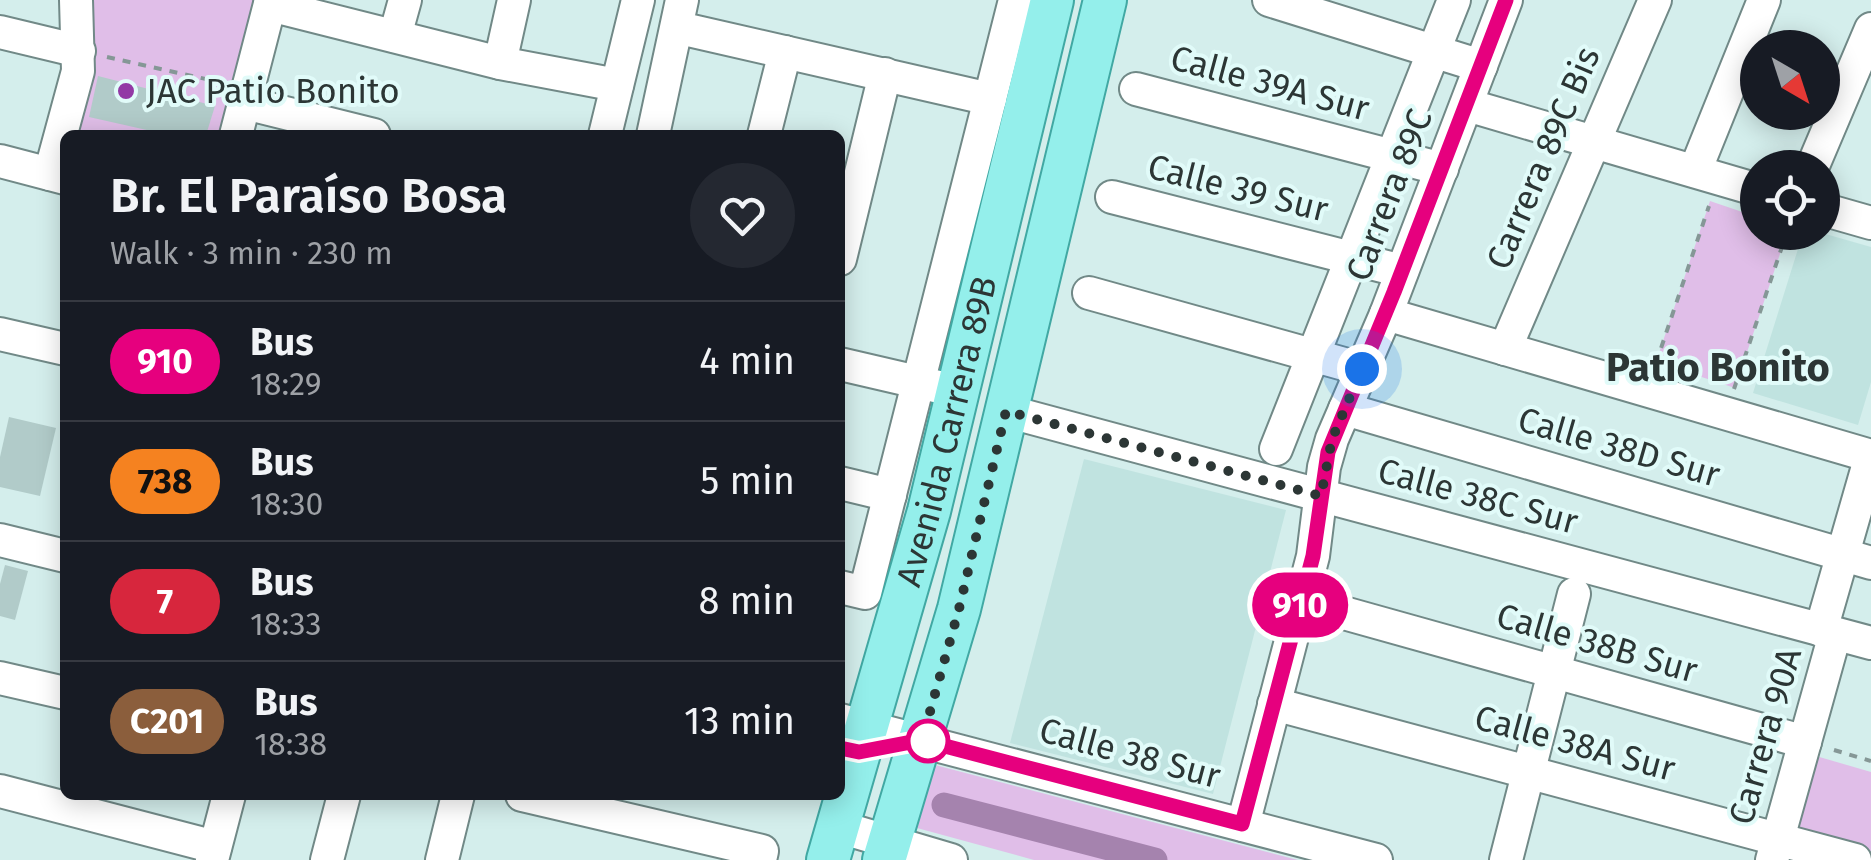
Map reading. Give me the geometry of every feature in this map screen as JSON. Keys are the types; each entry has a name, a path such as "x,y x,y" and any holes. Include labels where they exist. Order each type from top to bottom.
{"main road":[{"name":"Avenida Carrera 89B","path":"845,766 929,511 938,387 1022,0"},
{"name":"Avenida Carrera 89B","path":"887,851 959,609 1105,0"},
{"name":"Avenida Carrera 89B","path":"830,827 837,800"}],"street":[{"path":"67,130 79,51 76,0"},
{"path":"396,36 404,0"},
{"path":"500,62 514,0"},
{"path":"605,130 638,0"},
{"path":"853,590 938,387 990,99 1022,0"},
{"path":"1276,448 1454,0"},
{"name":"Carrera 89C","path":"1242,824 1313,556 1328,452 1386,314 1506,0"},
{"name":"Carrera 89C Bis","path":"1505,349 1656,0"},
{"path":"1706,175 1764,0"},
{"path":"349,130 243,109 270,2 500,62 617,85"},
{"path":"1283,2 1481,66"},
{"path":"655,130 685,15 785,52 990,99"},
{"path":"1820,150 1871,30"},
{"path":"0,32 79,51"},
{"path":"765,130 785,52"},
{"path":"845,238 885,74"},
{"name":"Calle 39A Sur","path":"1136,90 1442,169"},
{"path":"1467,105 1740,185"},
{"path":"0,162 58,176"},
{"name":"Calle 39 Sur","path":"1112,197 1402,271"},
{"path":"1840,214 1871,223"},
{"path":"1089,293 1362,369"},
{"path":"1386,314 1871,456"},
{"path":"0,334 60,348"},
{"path":"845,365 938,387"},
{"name":"Calle 38D Sur","path":"1344,409 1857,558"},
{"name":"Calle 38C Sur","path":"1006,411 1871,643"},
{"name":"Carrera 90A","path":"1775,850 1805,742 1828,632 1857,558 1871,456"},
{"path":"845,484 890,495"},
{"path":"0,517 60,532"},
{"path":"0,540 60,555"},
{"path":"1506,860 1574,594"},
{"name":"Calle 38B Sur","path":"1302,602 1805,742"},
{"path":"0,678 60,692"},
{"name":"Calle 38A Sur","path":"1274,704 1528,772 1775,850 1854,860"},
{"name":"Calle 38 Sur","path":"852,737 922,740 1376,860"},
{"path":"0,791 214,853 228,800"},
{"path":"328,860 343,800"},
{"path":"442,860 457,800"},
{"path":"542,800 761,855"},
{"path":"830,827 887,851 951,860"}],"path":[{"path":"79,51 243,109"},
{"path":"1647,390 1706,175"},
{"path":"1726,413 1781,250"},
{"path":"1805,742 1871,761"}],"shaded area":[{"path":"91,0 255,0 221,130 79,130 92,74"},
{"path":"1710,201 1740,211 1740,250 1781,250 1735,388 1656,362"},
{"path":"1840,238 1871,247 1871,382 1858,425 1753,393 1798,250 1840,250"},
{"path":"1084,459 1286,510 1213,794 1010,743"},
{"path":"1816,756 1871,772 1871,851 1795,830"},
{"path":"935,765 1298,860 1034,860 917,828"}],"building":[{"name":"JAC Patio Bonito","path":"98,76 215,106 208,130 147,130 89,117"},
{"path":"9,417 56,428 40,496 0,487 0,457"},
{"path":"5,565 28,571 15,620 0,616 0,584"}],"waterway":[{"path":"944,805 1155,860"}],"bus line":[{"name":"910","path":"845,749 859,752 922,740 1242,824 1313,556 1324,467 1332,439 1394,292 1506,0"}],"place":[{"name":"JAC Patio Bonito","path":"126,91"}],"district":[{"name":"Patio Bonito","path":"1718,367"}],"route":[{"path":"928,741 922,740 959,609 1006,411 1321,496 1332,439 1362,369"}]}
